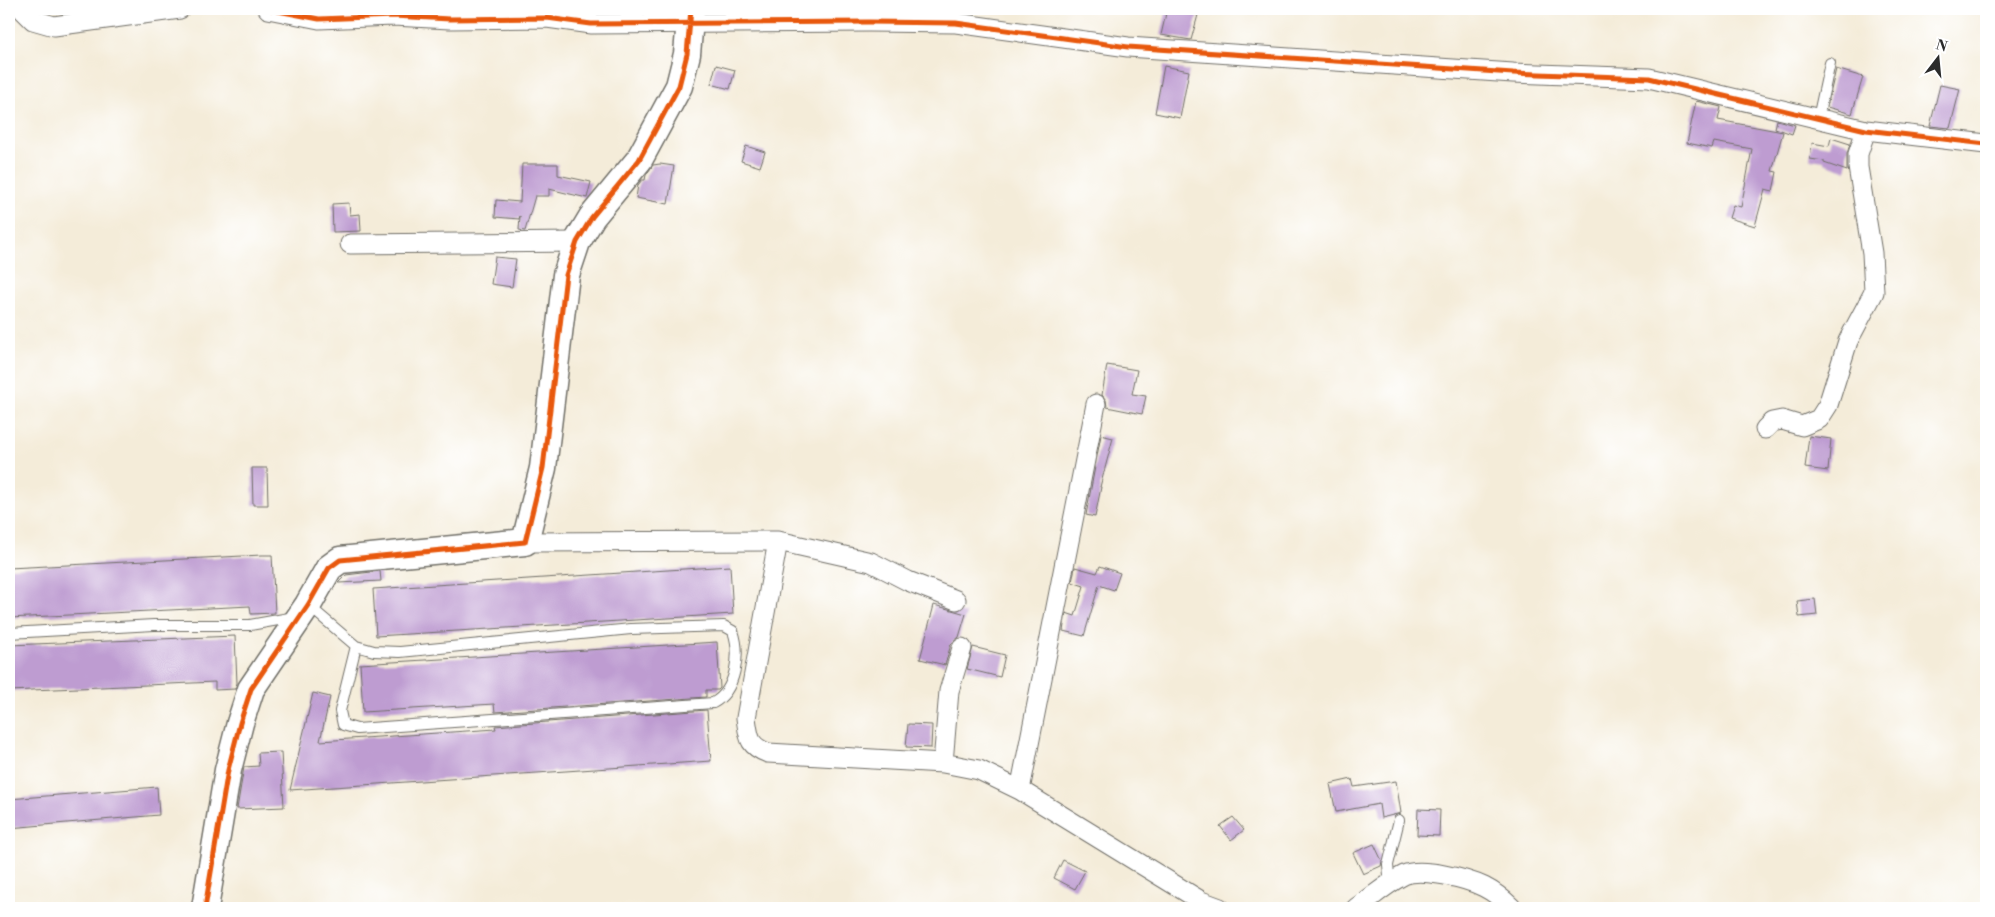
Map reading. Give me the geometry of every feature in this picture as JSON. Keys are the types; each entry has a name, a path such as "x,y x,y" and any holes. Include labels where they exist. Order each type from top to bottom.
{"street":[{"path":"22,9 33,20 54,26 180,9"},
{"path":"268,9 319,19 393,16 450,19 547,18 591,24 691,16 956,23 1128,47 1512,73 1649,78 1866,130 1986,144"},
{"path":"525,542 543,468 566,275 577,242 592,216 640,160 679,86 687,54 691,16"},
{"path":"1765,429 1772,422 1782,420 1802,426 1820,419 1828,405 1848,341 1874,292 1872,253 1858,167 1858,154 1866,130"},
{"path":"350,244 577,242"},
{"path":"1020,790 1096,404"},
{"path":"778,541 746,718 749,740 757,748 768,753 943,763 979,770 1020,790 1201,901 1220,908"},
{"path":"205,908 228,770 240,722 251,689 330,568 340,560 525,542 778,541 871,562 908,581 956,600"},
{"path":"943,763 950,691 962,648"},
{"path":"1356,908 1405,875 1421,872 1462,879 1485,887 1512,908"}],"lane":[{"path":"1818,118 1830,62"},
{"path":"9,633 154,625 250,624 304,610 356,646 374,651 400,652 631,630 724,626 733,631 736,642 733,681 722,698 713,703 357,729 344,725 340,711 356,646"},
{"path":"1390,885 1388,865 1399,820"}],"building":[{"path":"1167,9 1198,9 1191,40 1161,35"},
{"path":"716,65 735,70 730,89 711,84"},
{"path":"1164,66 1189,71 1180,118 1155,113"},
{"path":"1836,69 1863,77 1852,114 1827,107"},
{"path":"1940,85 1960,89 1950,128 1930,126"},
{"path":"1696,101 1721,107 1718,120 1783,132 1772,171 1777,172 1773,191 1765,189 1755,226 1729,218 1733,205 1741,207 1752,149 1714,142 1712,148 1687,143"},
{"path":"1777,120 1795,125 1792,134 1775,128"},
{"path":"1831,138 1850,144 1847,154 1847,171 1824,163 1824,161 1810,159 1812,143 1829,146"},
{"path":"746,146 765,152 760,167 741,161"},
{"path":"522,164 558,164 558,175 591,182 587,198 549,189 549,196 535,196 525,231 519,230 520,216 519,219 495,217 496,200 520,202"},
{"path":"653,165 674,166 668,204 636,198 638,185 642,180 645,180"},
{"path":"349,203 350,215 360,214 361,231 333,232 332,204"},
{"path":"495,257 516,259 512,287 491,284"},
{"path":"1107,365 1137,370 1132,394 1146,396 1142,414 1107,407 1106,400 1102,395"},
{"path":"1101,435 1113,438 1100,487 1095,517 1086,515"},
{"path":"1809,436 1831,439 1828,471 1805,468"},
{"path":"252,468 267,468 268,505 253,505"},
{"path":"272,555 275,613 251,614 250,606 9,618 9,568"},
{"path":"730,566 733,614 376,636 373,589"},
{"path":"1100,566 1120,573 1114,590 1099,585 1084,636 1063,631 1066,613 1075,616 1084,586 1072,582 1075,567 1097,573"},
{"path":"380,571 381,581 338,583 346,575"},
{"path":"1815,599 1817,615 1799,617 1797,601"},
{"path":"934,605 966,614 959,637 951,644 945,665 920,659"},
{"path":"235,636 237,683 235,689 215,690 215,682 9,691 9,645"},
{"path":"717,642 720,688 718,690 706,690 706,697 495,712 494,704 363,712 360,664"},
{"path":"973,647 1005,655 1000,677 967,669"},
{"path":"313,693 330,697 320,741 496,729 495,726 707,710 711,761 290,790"},
{"path":"908,724 932,725 931,748 906,747"},
{"path":"281,752 284,807 237,809 244,767 259,766 258,753"},
{"path":"1352,779 1354,787 1396,781 1401,813 1381,818 1379,804 1336,812 1330,784"},
{"path":"157,787 159,815 9,828 9,799"},
{"path":"1418,809 1440,810 1439,836 1417,835"},
{"path":"1233,817 1244,830 1231,840 1220,826"},
{"path":"1374,844 1382,861 1381,866 1363,874 1353,853"},
{"path":"1063,860 1085,871 1075,889 1054,878"}],"cycle path":[{"path":"268,9 319,19 393,16 450,19 547,18 591,24 956,23 1128,47 1513,73 1649,78 1866,130 1986,144"},
{"path":"205,908 228,770 251,689 308,605 329,568 340,560 525,542 543,468 566,275 577,242 592,217 639,160 679,86 687,54 691,9"}]}
